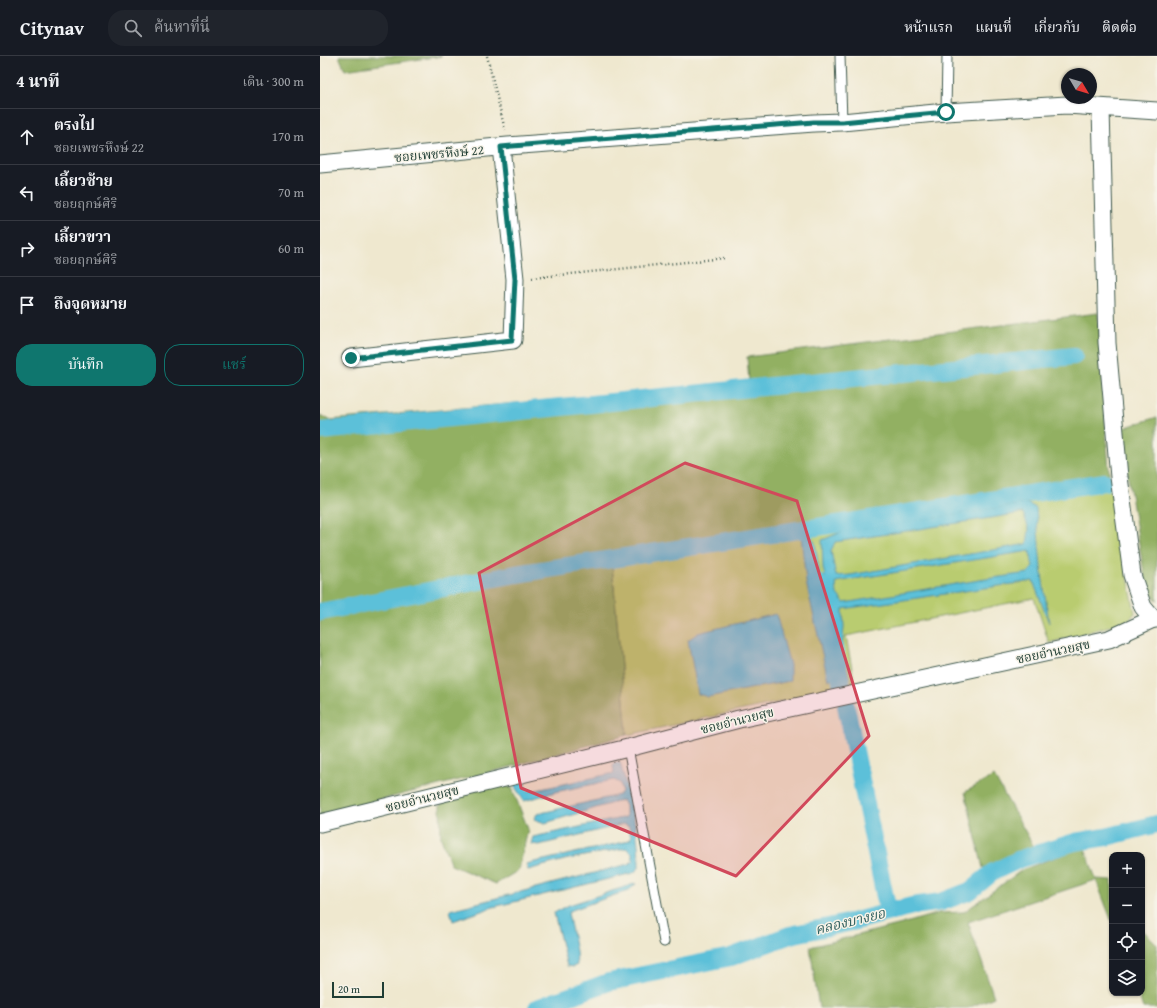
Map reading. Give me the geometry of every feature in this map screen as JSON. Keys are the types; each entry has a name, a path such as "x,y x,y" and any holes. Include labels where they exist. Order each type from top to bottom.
{"street":[{"name":"ซอยเพชรหึงษ์ 22","path":"320,164 504,147 814,122 842,122 946,112 1067,105 1157,111"},
{"path":"1101,108 1107,343 1118,469 1132,574 1143,606 1155,619"},
{"path":"351,358 512,340 515,279 504,147"},
{"name":"ซอยอำนวยสุข","path":"320,823 628,748 739,719 1109,639 1155,619"}],"lane":[{"path":"840,56 842,122"},
{"path":"946,112 947,56"},
{"path":"628,748 664,942"}],"path":[{"path":"487,56 504,147"},
{"path":"515,279 725,258"}],"highlighted area":[{"path":"685,463 797,501 869,736 736,876 521,788 479,573"}],"green space":[{"path":"339,56 442,56 345,70"},
{"path":"1098,313 1110,486 814,526 612,565 627,735 491,772 320,815 320,415 330,420 749,382 747,357"},
{"path":"1157,417 1157,601 1146,585 1120,429"},
{"path":"1110,486 1135,613 1128,621 1049,643 1034,598 846,636 855,686 627,735 612,565 814,526"},
{"path":"994,776 1034,847 983,868 965,792"},
{"path":"501,784 512,788 528,829 519,870 496,884 451,865 441,838 440,805 448,796"},
{"path":"1084,846 1096,879 1109,880 1109,914 1096,880 968,922 994,997 968,1008 819,1008 810,947 902,924 939,913 964,912 1022,870"},
{"path":"1145,932 1157,944 1157,1008 1143,1008 1139,996 1145,996"}],"water":[{"path":"1027,503 1036,508 1041,567 1049,623 1033,581 843,609 844,627 842,651 823,568 822,540 844,531","holes":["1023,513 1029,529 1027,544 850,575 836,576 831,551 835,542","1030,551 1033,567 1028,573 844,603 837,594 836,582"]},
{"path":"809,532 815,543 835,677 828,680 806,582 801,536"},
{"path":"776,614 790,665 790,681 708,697 698,694 688,640 698,633"},
{"path":"620,762 636,828 639,868 633,873 493,907 453,921 450,910 629,864 633,860 632,853 626,848 568,859 528,870 526,864 624,842 631,839 629,826 624,824 539,845 531,844 533,837 626,817 626,806 623,800 545,823 534,819 537,814 619,795 622,791 620,783 614,780 555,792 524,801 513,784 524,783 527,790 532,791 614,773 613,766 615,763"},
{"path":"637,883 629,890 572,910 568,913 576,951 577,965 573,967 567,966 554,913 569,905"}],"waterway":[{"path":"320,431 1074,356"},
{"path":"320,612 516,574 1105,482"},
{"path":"820,584 842,686"},
{"path":"846,706 888,912"},
{"name":"คลองบางยอ","path":"537,1008 609,982 731,957 790,935 852,922 912,906 941,902 970,891 993,872 1020,859 1075,842 1106,837 1157,824"}],"route":[{"path":"351,358 512,340 515,279 501,147 814,122 842,122 946,112"}]}
